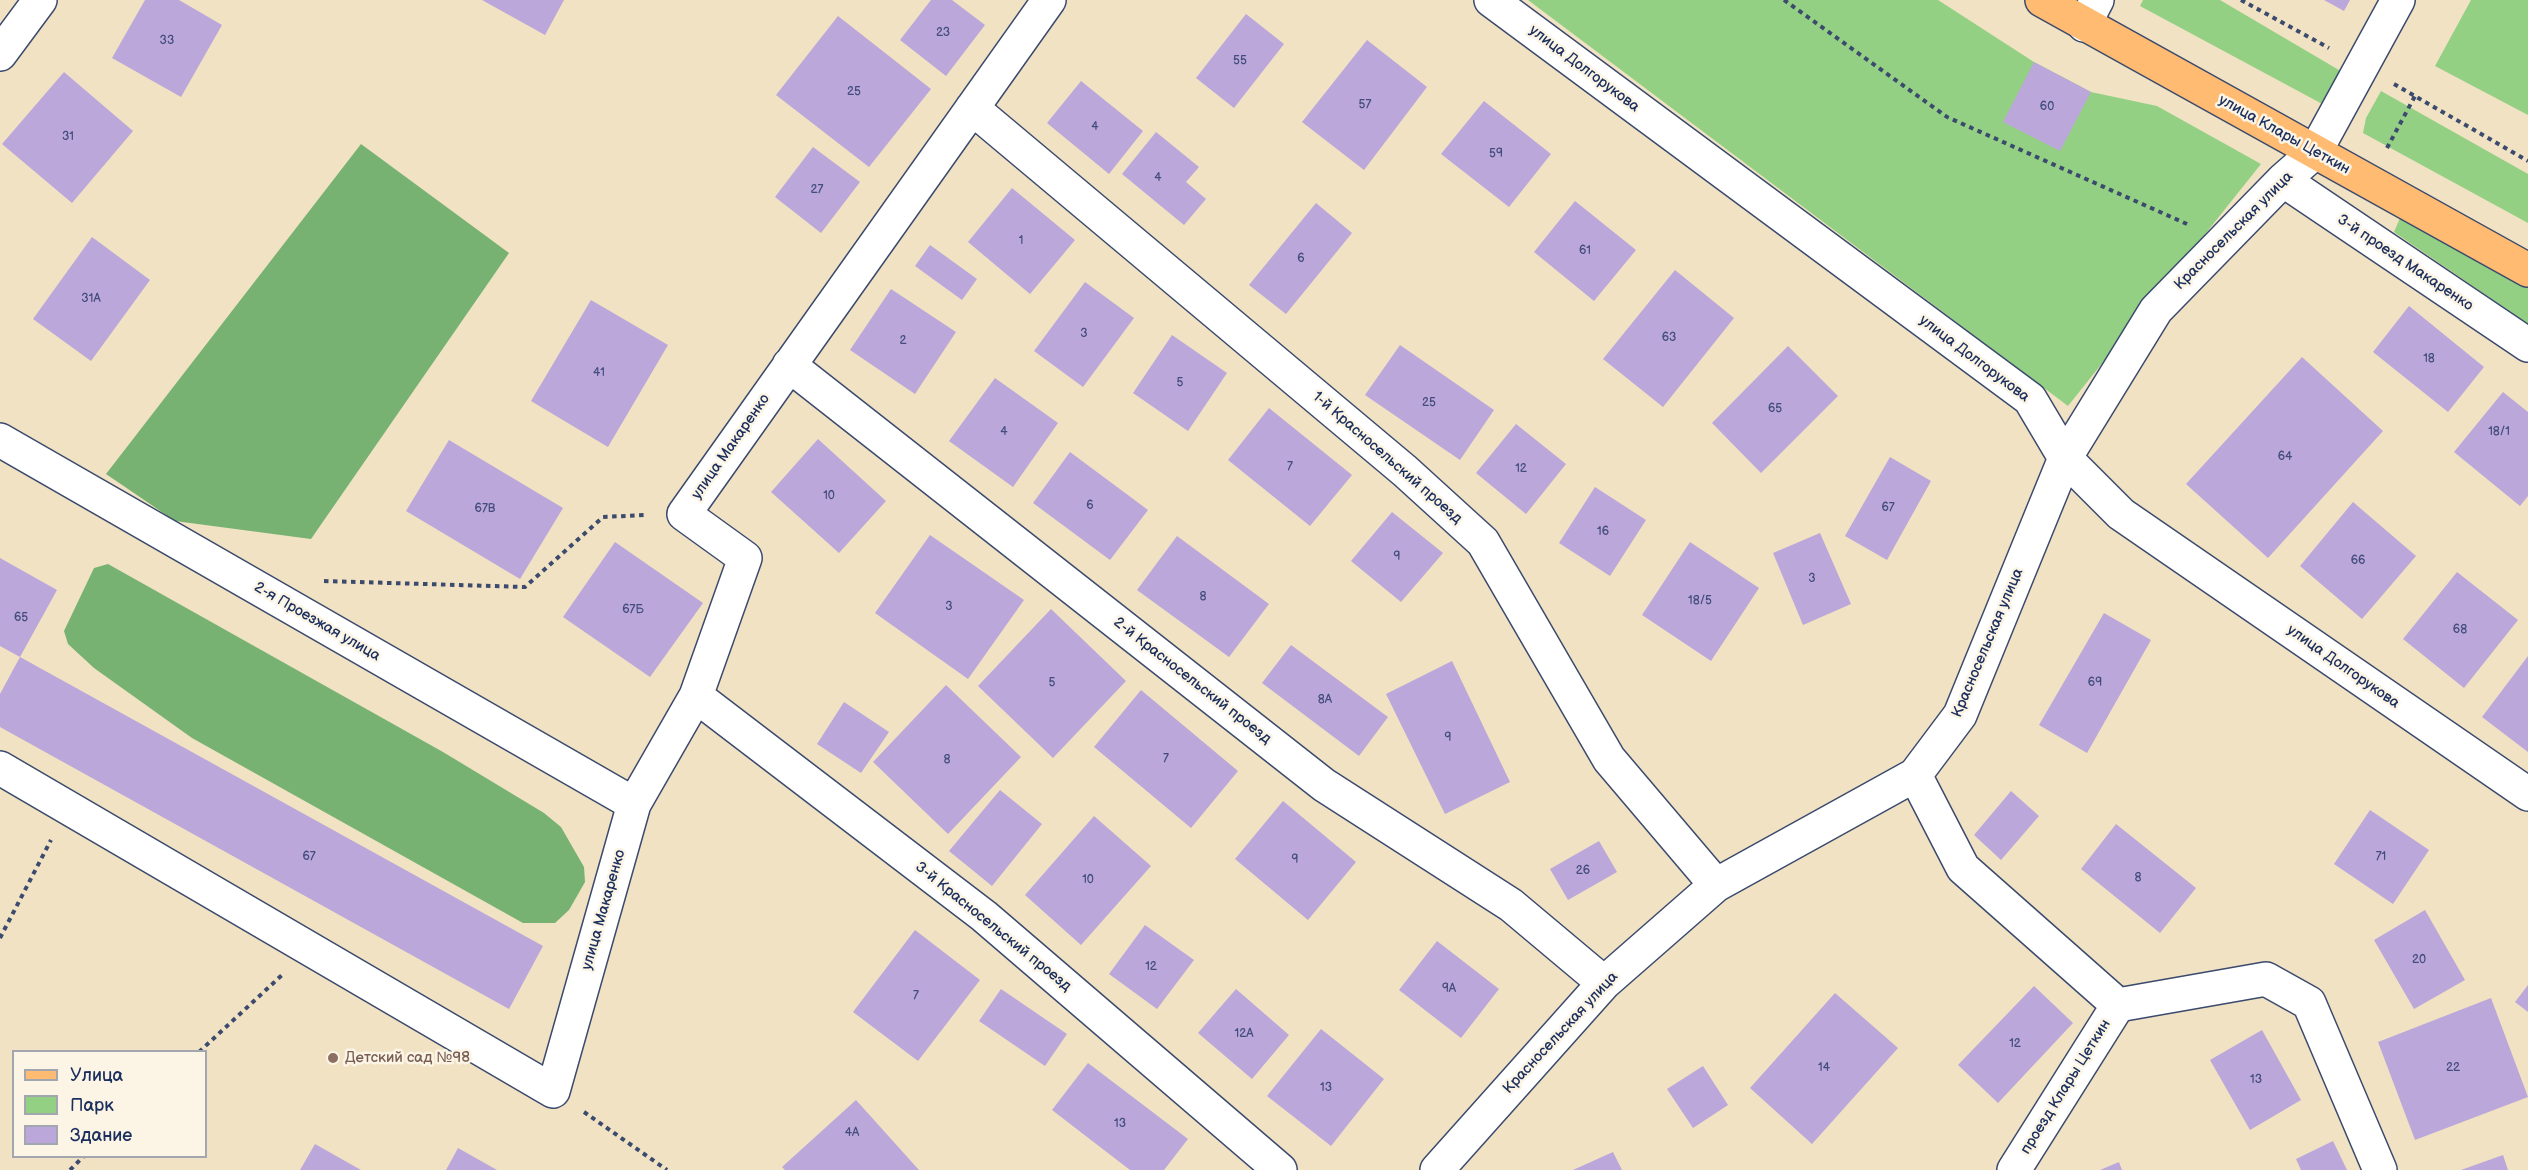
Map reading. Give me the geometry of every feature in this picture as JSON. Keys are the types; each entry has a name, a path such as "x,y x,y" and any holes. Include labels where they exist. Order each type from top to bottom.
{"main road":[{"name":"улица Клары Цеткин","path":"2042,0 2091,12 2315,152 2528,270"}],"street":[{"path":"0,54 40,0"},
{"name":"улица Макаренко","path":"554,1091 634,804 696,696 746,558 684,514 1049,0"},
{"name":"улица Долгорукова","path":"1491,0 2030,399 2065,458 2121,514 2528,794"},
{"path":"2315,152 2398,0"},
{"name":"1-й Красносельский проезд","path":"972,108 1405,471 1483,542 1609,759 1716,885"},
{"name":"Красносельская улица","path":"1437,1170 1604,983 1716,885 1916,775 1960,715 2065,458 2156,310 2283,180 2315,152"},
{"name":"3-й проезд Макаренко","path":"2283,180 2528,345"},
{"name":"2-й Красносельский проезд","path":"789,365 1324,785 1511,905 1604,983"},
{"name":"2-я Проезжая улица","path":"0,440 634,804"},
{"name":"3-й Красносельский проезд","path":"696,696 984,916 1280,1170"},
{"path":"0,768 554,1091"},
{"path":"1916,775 1963,868 2118,1005 2266,979 2309,1003 2380,1170"},
{"name":"проезд Клары Цеткин","path":"2014,1170 2118,1005"}],"path":[{"path":"1784,0 1947,117 2224,240"},
{"path":"2369,182 2415,96"},
{"path":"314,581 525,587 603,517 684,514"},
{"path":"0,938 68,807"},
{"path":"201,1050 310,949"},
{"path":"554,1091 667,1170"},
{"path":"70,1170 82,1158"}],"green space":[{"path":"1528,0 1938,0 2034,62 2091,92 2157,106 2261,164 2068,406"},
{"path":"2143,0 2220,0 2344,73 2326,106 2140,6"},
{"path":"2471,0 2528,0 2528,115 2435,66"},
{"path":"2381,91 2528,174 2528,223 2363,133 2366,118"},
{"path":"361,144 509,253 311,539 175,521 106,474"},
{"path":"2400,218 2528,288 2528,324 2394,232"},
{"path":"108,564 443,752 544,813 561,827 584,867 585,882 569,910 555,923 523,923 192,738 94,668 68,644 64,631 94,568"}],"building":[{"path":"145,0 179,0 222,25 181,97 112,58"},
{"path":"482,0 564,0 545,35"},
{"path":"931,0 952,0 985,25 946,76 900,40"},
{"path":"2324,0 2350,0 2344,11"},
{"path":"1246,14 1284,44 1234,108 1196,78"},
{"path":"838,16 931,89 869,167 776,95"},
{"path":"1367,40 1427,87 1364,170 1302,122"},
{"path":"2034,62 2091,92 2060,151 2003,122"},
{"path":"64,72 133,131 72,203 2,144"},
{"path":"1081,81 1143,131 1109,174 1047,123"},
{"path":"1484,101 1551,154 1509,207 1441,154"},
{"path":"1156,132 1199,167 1186,182 1206,199 1184,225 1122,174"},
{"path":"813,147 860,182 821,233 775,197"},
{"path":"1012,188 1075,240 1030,294 968,242"},
{"path":"1575,201 1636,250 1594,301 1534,252"},
{"path":"1316,203 1352,233 1286,314 1249,285"},
{"path":"92,237 150,280 91,361 33,319"},
{"path":"930,245 977,279 962,300 915,266"},
{"path":"1675,270 1734,318 1663,407 1603,359"},
{"path":"1085,282 1134,318 1083,387 1034,351"},
{"path":"891,289 956,332 915,394 850,350"},
{"path":"591,300 668,345 608,447 531,401"},
{"path":"2409,306 2484,367 2448,412 2373,352"},
{"path":"1172,335 1227,373 1188,431 1133,393"},
{"path":"1400,345 1494,410 1460,460 1365,395"},
{"path":"1788,346 1838,396 1761,473 1712,423"},
{"path":"2302,357 2383,431 2268,558 2186,484"},
{"path":"995,378 1058,423 1013,487 949,441"},
{"path":"2503,392 2528,412 2528,496 2520,506 2454,452"},
{"path":"1269,408 1352,475 1310,526 1228,460"},
{"path":"1516,424 1566,464 1526,514 1476,473"},
{"path":"818,439 886,501 839,553 771,492"},
{"path":"449,440 563,508 520,579 406,511"},
{"path":"1070,452 1148,510 1110,560 1033,503"},
{"path":"1890,457 1931,481 1887,560 1845,536"},
{"path":"1595,487 1646,520 1610,576 1559,543"},
{"path":"2353,502 2416,556 2362,619 2300,566"},
{"path":"1392,512 1443,553 1401,602 1351,561"},
{"path":"1820,533 1851,604 1803,625 1773,553"},
{"path":"930,535 1024,600 968,679 875,613"},
{"path":"1177,536 1269,604 1229,657 1137,590"},
{"path":"615,542 703,603 650,677 563,617"},
{"path":"1690,542 1759,588 1711,661 1642,615"},
{"path":"0,558 57,590 20,657 0,646"},
{"path":"2457,572 2518,620 2464,688 2403,639"},
{"path":"1051,609 1126,681 1053,758 978,686"},
{"path":"2104,613 2151,640 2087,753 2039,725"},
{"path":"1291,645 1388,717 1359,756 1262,683"},
{"path":"2528,656 2528,752 2482,717"},
{"path":"20,657 543,946 509,1009 0,727 0,694"},
{"path":"1452,661 1510,782 1445,814 1386,694"},
{"path":"946,685 1021,757 948,834 873,762"},
{"path":"1141,690 1238,771 1191,828 1094,747"},
{"path":"844,702 889,732 861,773 817,744"},
{"path":"1000,790 1042,824 992,886 949,851"},
{"path":"2011,791 2039,816 2001,860 1974,835"},
{"path":"1283,801 1356,862 1308,920 1235,859"},
{"path":"2370,810 2429,850 2393,904 2334,864"},
{"path":"1094,816 1151,866 1081,945 1025,895"},
{"path":"2116,824 2196,888 2160,933 2081,869"},
{"path":"1599,841 1617,872 1568,900 1550,869"},
{"path":"2425,910 2465,980 2414,1009 2374,940"},
{"path":"1145,925 1194,960 1157,1009 1109,974"},
{"path":"915,930 980,980 918,1061 853,1012"},
{"path":"1437,941 1499,989 1461,1038 1399,990"},
{"path":"2528,985 2528,1012 2515,1002"},
{"path":"2034,986 2073,1023 1998,1103 1958,1065"},
{"path":"1001,989 1067,1034 1045,1066 979,1021"},
{"path":"1236,989 1289,1035 1252,1079 1198,1033"},
{"path":"1835,993 1898,1048 1812,1144 1750,1088"},
{"path":"2491,998 2528,1097 2415,1140 2378,1042"},
{"path":"1321,1029 1384,1079 1331,1146 1267,1096"},
{"path":"2262,1030 2301,1100 2250,1130 2210,1060"},
{"path":"1088,1063 1188,1139 1164,1170 1130,1170 1052,1110"},
{"path":"1703,1066 1728,1105 1693,1128 1667,1089"},
{"path":"856,1100 919,1170 785,1170 782,1167"},
{"path":"2333,1141 2347,1170 2301,1170 2296,1159"},
{"path":"315,1144 361,1170 300,1170"},
{"path":"458,1148 497,1170 446,1170"},
{"path":"1613,1152 1622,1170 1573,1170"},
{"path":"2503,1155 2508,1170 2461,1170"},
{"path":"2119,1162 2122,1170 2100,1170"}],"place":[{"name":"Детский сад №98","path":"333,1058"}]}
